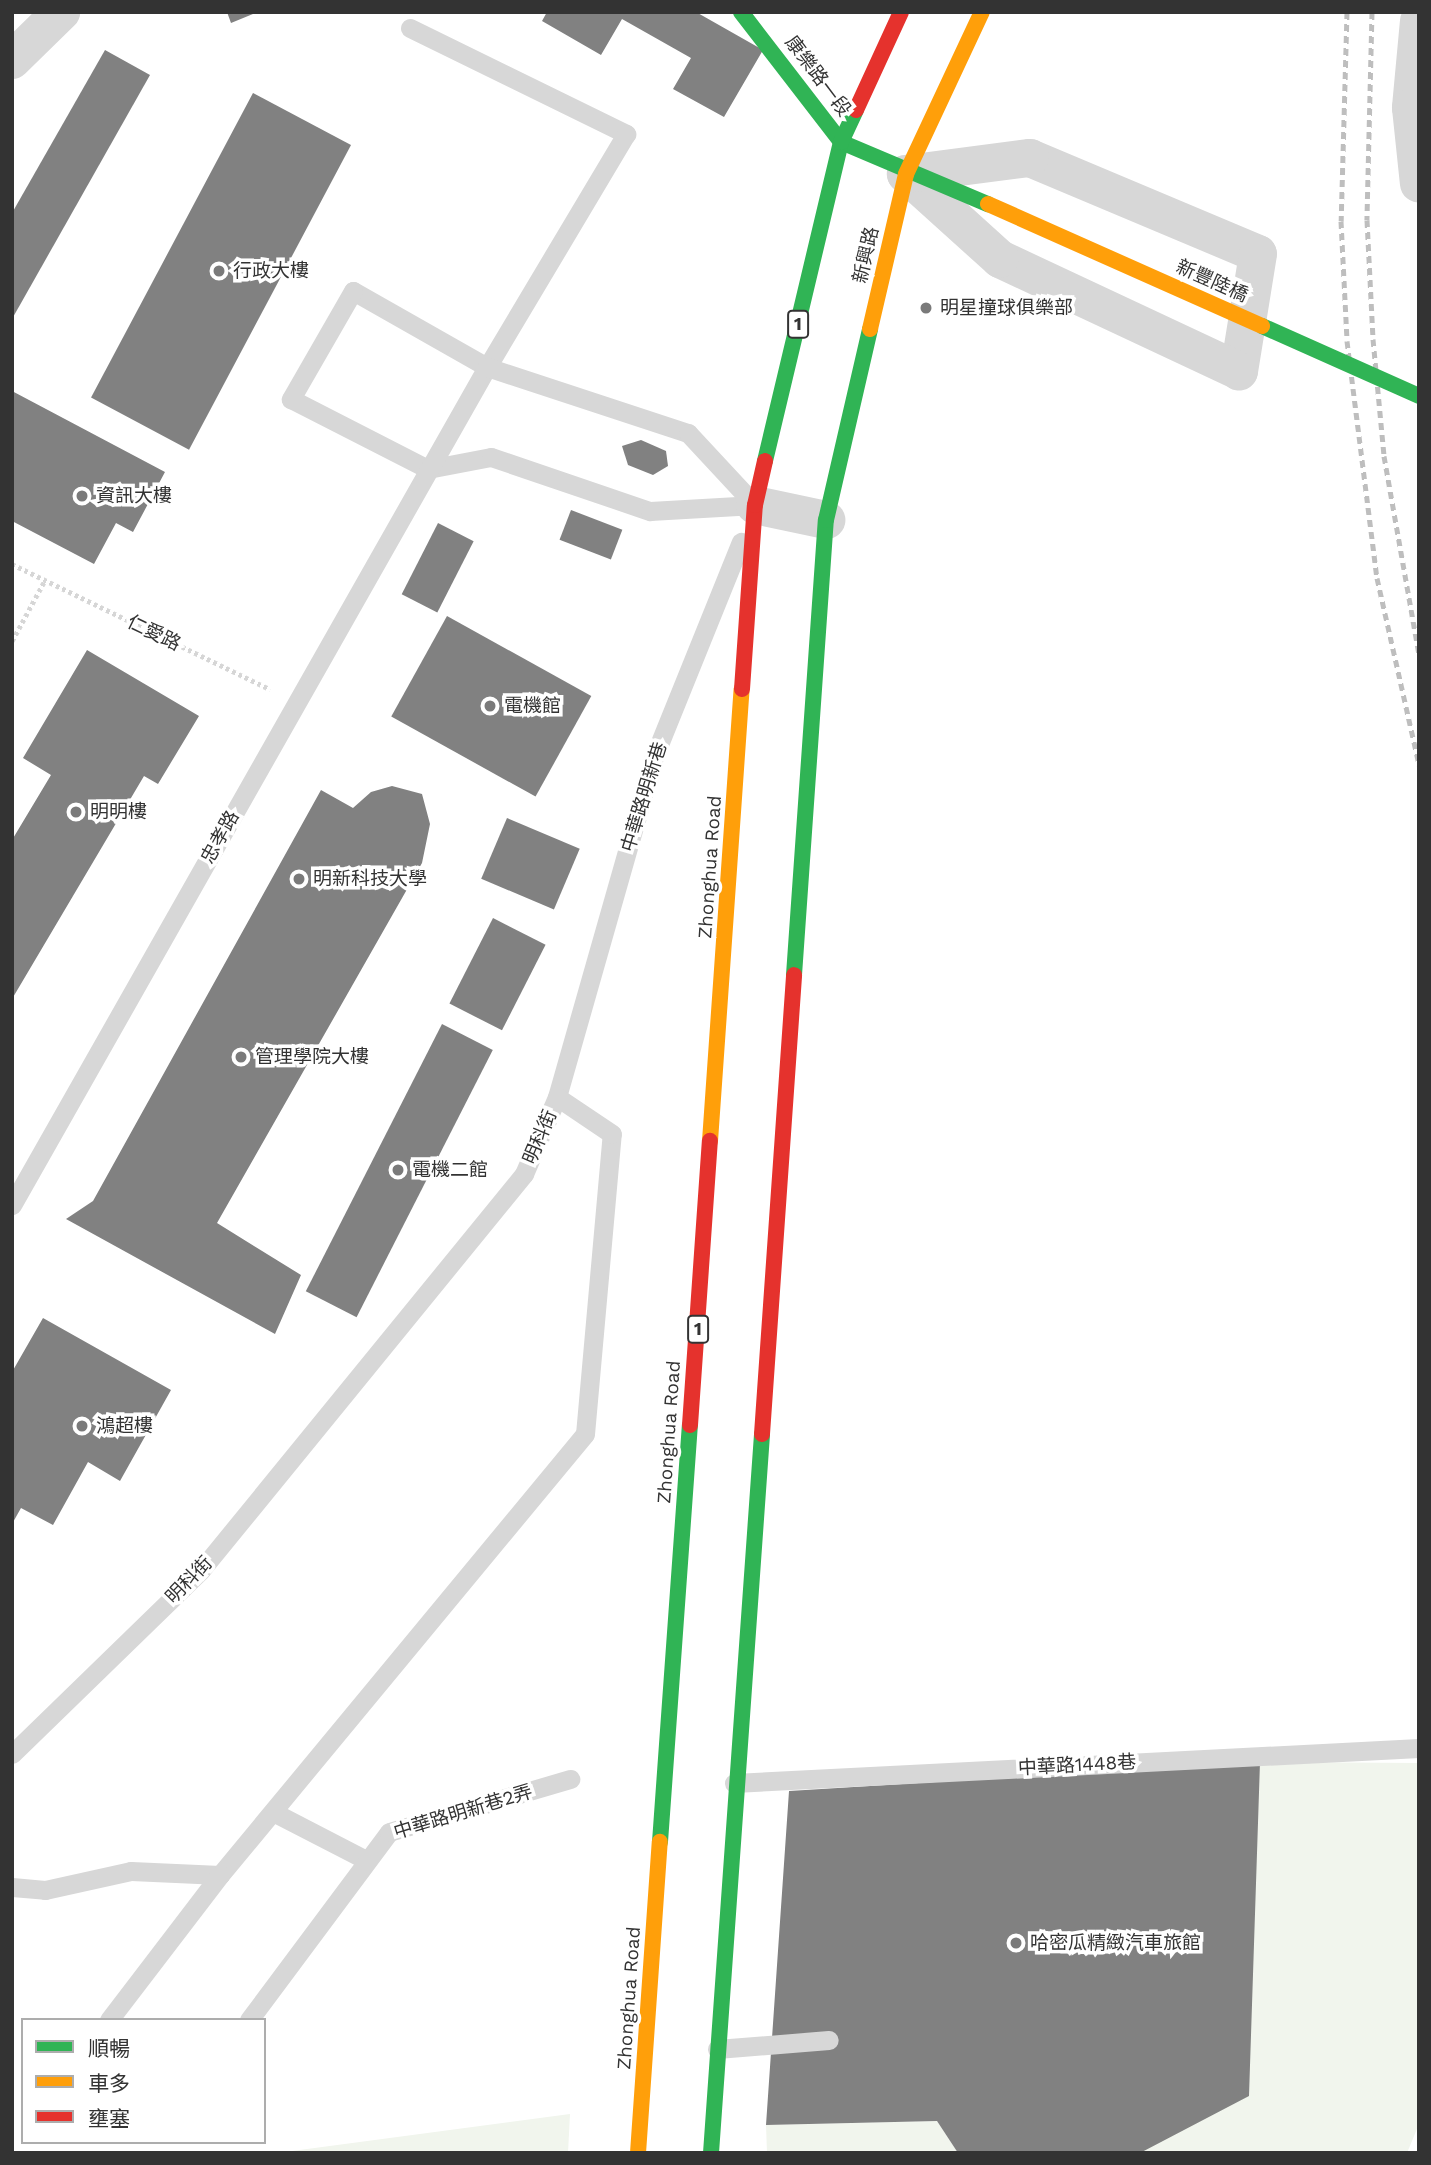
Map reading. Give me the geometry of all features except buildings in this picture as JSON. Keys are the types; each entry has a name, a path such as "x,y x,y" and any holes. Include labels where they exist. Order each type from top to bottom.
{"main road":[{"name":"康樂路一段","path":"741,12 841,142 906,174 988,204"},
{"name":"1","path":"755,505 841,142 901,12"},
{"name":"新興路","path":"826,520 906,174 982,12"},
{"name":"新豐陸橋","path":"988,204 1419,396"},
{"name":"Zhonghua Road","path":"638,2153 755,505"},
{"path":"711,2153 734,1783 826,520"}],"street":[{"path":"12,60 61,12"},
{"path":"1419,21 1411,108 1419,184"},
{"path":"1030,158 1258,254 1239,371 1000,259 906,174 1030,158"},
{"path":"755,505 826,520"}],"lane":[{"name":"忠孝路","path":"12,1205 428,469 626,134 410,28"},
{"path":"353,291 487,367 688,433 755,505 650,511 491,457 428,469 291,399 353,291"},
{"name":"中華路明新巷","path":"557,1097 654,757 755,505"},
{"name":"明科街","path":"12,1755 201,1570 257,1503 524,1174 557,1097 612,1134 585,1434 275,1813"},
{"name":"中華路1448巷","path":"734,1783 1419,1748"},
{"name":"中華路明新巷2弄","path":"250,2018 364,1859 389,1832 570,1779"},
{"path":"111,2018 220,1875 275,1813 364,1859"},
{"path":"12,1887 45,1890 131,1871 220,1875"},
{"path":"717,2049 829,2040"}],"path":[{"name":"仁愛路","path":"12,564 296,702"},
{"path":"12,641 45,580"}],"shaded area":[{"path":"1260,1762 1419,1763 1419,2124 1407,2153 1140,2153"},
{"path":"570,2114 568,2153 277,2153"},
{"path":"937,2121 958,2153 767,2153 766,2125"}],"railway":[{"path":"1347,12 1341,221 1347,341 1377,578 1419,765"},
{"path":"1372,12 1367,220 1373,339 1384,456 1419,655"}],"traffic: fast":[{"path":"741,12 841,142 988,204"},
{"path":"765,461 841,142 856,110"},
{"path":"1262,326 1419,396"},
{"path":"794,975 826,520 870,329"},
{"path":"660,1842 690,1425"},
{"path":"711,2153 762,1434"}],"traffic: slow":[{"path":"870,329 906,174 982,12"},
{"path":"988,204 1262,326"},
{"path":"710,1141 742,689"},
{"path":"638,2153 660,1842"}],"traffic: jam":[{"path":"856,110 901,12"},
{"path":"742,689 755,505 765,461"},
{"path":"762,1434 794,975"},
{"path":"690,1425 710,1141"}],"place":[{"name":"行政大樓","path":"219,271"},
{"name":"明星撞球俱樂部","path":"926,308"},
{"name":"資訊大樓","path":"82,496"},
{"name":"電機館","path":"490,706"},
{"name":"明明樓","path":"76,812"},
{"name":"明新科技大學","path":"299,879"},
{"name":"管理學院大樓","path":"241,1057"},
{"name":"電機二館","path":"398,1170"},
{"name":"鴻超樓","path":"82,1426"},
{"name":"哈密瓜精緻汽車旅館","path":"1016,1943"}]}
